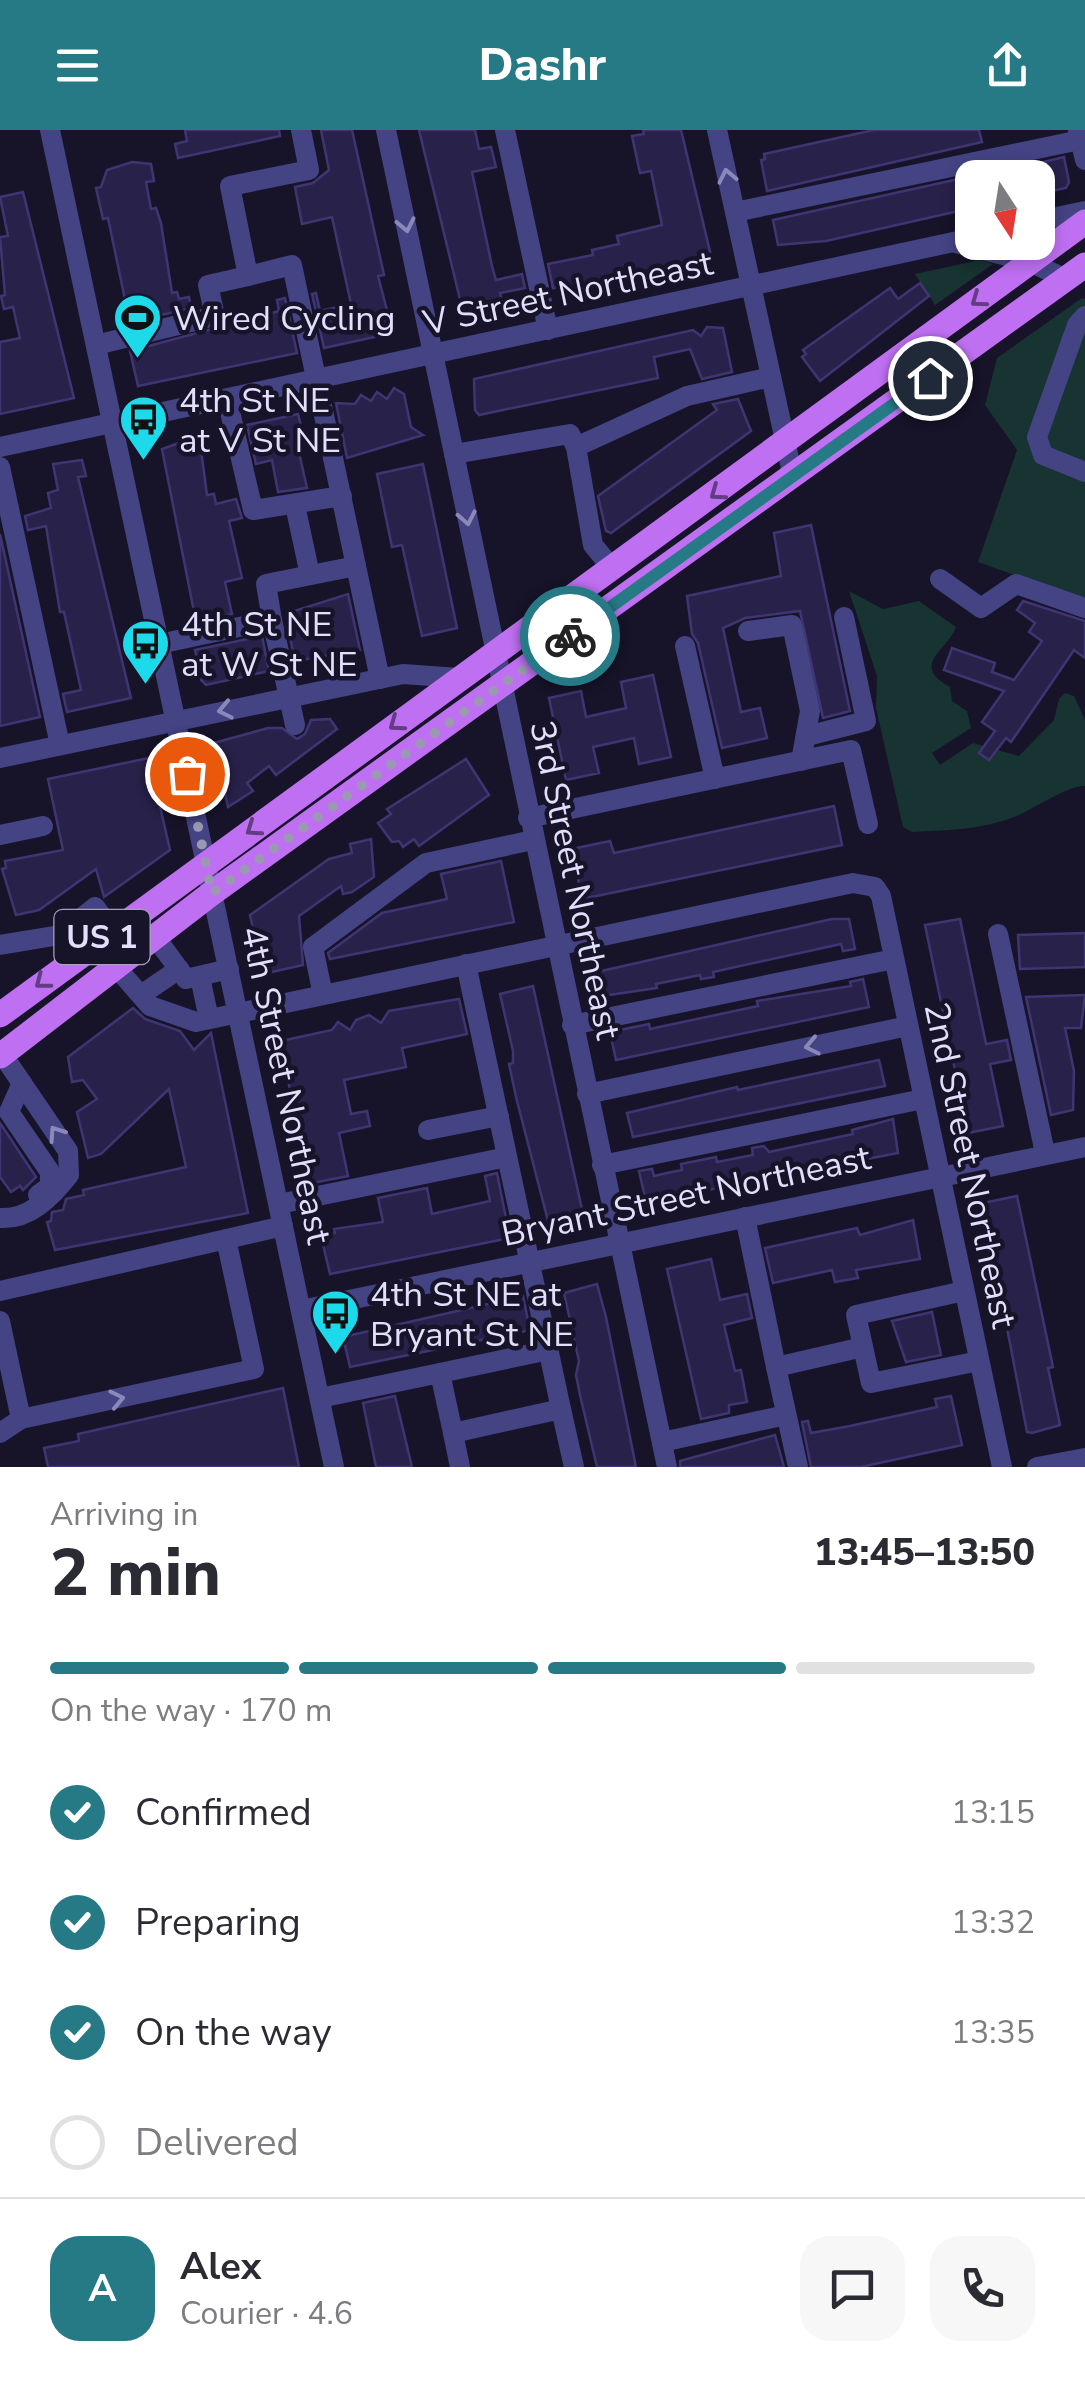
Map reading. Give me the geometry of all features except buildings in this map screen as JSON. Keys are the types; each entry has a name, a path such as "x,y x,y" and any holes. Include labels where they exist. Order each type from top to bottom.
{"main road":[{"name":"US 1","path":"0,1013 1085,222"},
{"name":"US 1","path":"4,1053 212,893 1076,272"}],"street":[{"name":"4th Street Northeast","path":"50,130 334,1467"},
{"path":"248,276 230,186 308,170 301,130"},
{"name":"3rd Street Northeast","path":"386,130 667,1467"},
{"path":"505,130 548,330"},
{"path":"723,131 735,212 793,477"},
{"path":"735,212 1081,143"},
{"path":"1055,218 1085,211"},
{"name":"V Street Northeast","path":"0,447 955,242"},
{"path":"1024,260 1076,272"},
{"path":"96,345 215,316 208,286 292,266 380,678"},
{"path":"1085,316 1077,325 1037,437 1043,455 1085,472"},
{"path":"576,447 687,396 772,377"},
{"path":"226,398 253,510 342,496"},
{"path":"454,454 570,434 576,447 593,545 612,568"},
{"path":"0,467 60,746"},
{"path":"295,505 310,575"},
{"path":"295,724 266,584 356,566"},
{"path":"940,579 981,608 1016,584 1085,608"},
{"path":"807,736 866,720 844,617"},
{"path":"159,644 272,620"},
{"path":"748,631 792,625 810,711 800,761"},
{"path":"685,646 714,779"},
{"path":"0,758 402,674 459,678"},
{"path":"528,818 851,750 868,824"},
{"path":"0,834 43,826"},
{"path":"323,995 313,947 426,863 533,840"},
{"name":"2nd Street Northeast","path":"555,946 866,883 881,896 1002,1467"},
{"path":"0,946 60,935 96,907 112,930"},
{"path":"998,934 1045,1153"},
{"path":"60,935 76,956"},
{"path":"156,938 188,975 209,1019"},
{"path":"116,968 150,1006 196,1022 555,946"},
{"path":"572,1024 894,959"},
{"path":"466,964 574,1467"},
{"path":"141,995 188,975 229,970"},
{"path":"176,1014 188,975"},
{"path":"0,1013 4,1053 68,1151 69,1175 53,1196 22,1216 0,1218"},
{"path":"587,1094 908,1026"},
{"path":"0,1210 28,1203 52,1182 50,1172 9,1112 22,1082"},
{"path":"602,1165 922,1099"},
{"path":"428,1130 498,1116"},
{"name":"Bryant Street Northeast","path":"301,1310 1085,1147"},
{"path":"278,1204 508,1157"},
{"path":"745,1217 798,1467"},
{"path":"0,1291 283,1226"},
{"path":"0,1433 21,1419 254,1369 226,1239"},
{"path":"964,1291 856,1315 871,1383 979,1362"},
{"path":"0,1320 21,1419"},
{"path":"776,1367 863,1347"},
{"path":"320,1398 549,1350"},
{"path":"440,1373 460,1467"},
{"path":"453,1433 562,1408"},
{"path":"662,1442 786,1415"},
{"path":"1036,1467 1085,1458"}],"green space":[{"path":"980,260 993,264 935,305 915,274"},
{"path":"1082,298 1085,600 978,562 1017,450 985,405 997,358"},
{"path":"849,591 883,609 919,601 956,627 935,657 933,672 950,687 952,701 967,711 971,728 932,753 940,765 973,743 1019,756 1054,720 1059,699 1065,693 1074,696 1085,720 1085,786 989,825 912,832 903,827 876,708 877,676"}],"way so far":[{"path":"187,774 212,893 570,636"}],"place":[{"name":"Wired Cycling","path":"138,360"},
{"name":"4th St NE at V St NE","path":"144,462"},
{"name":"4th St NE at W St NE","path":"146,686"},
{"name":"4th St NE at Bryant St NE","path":"335,1356"}],"route":[{"path":"570,636 930,378"}]}
